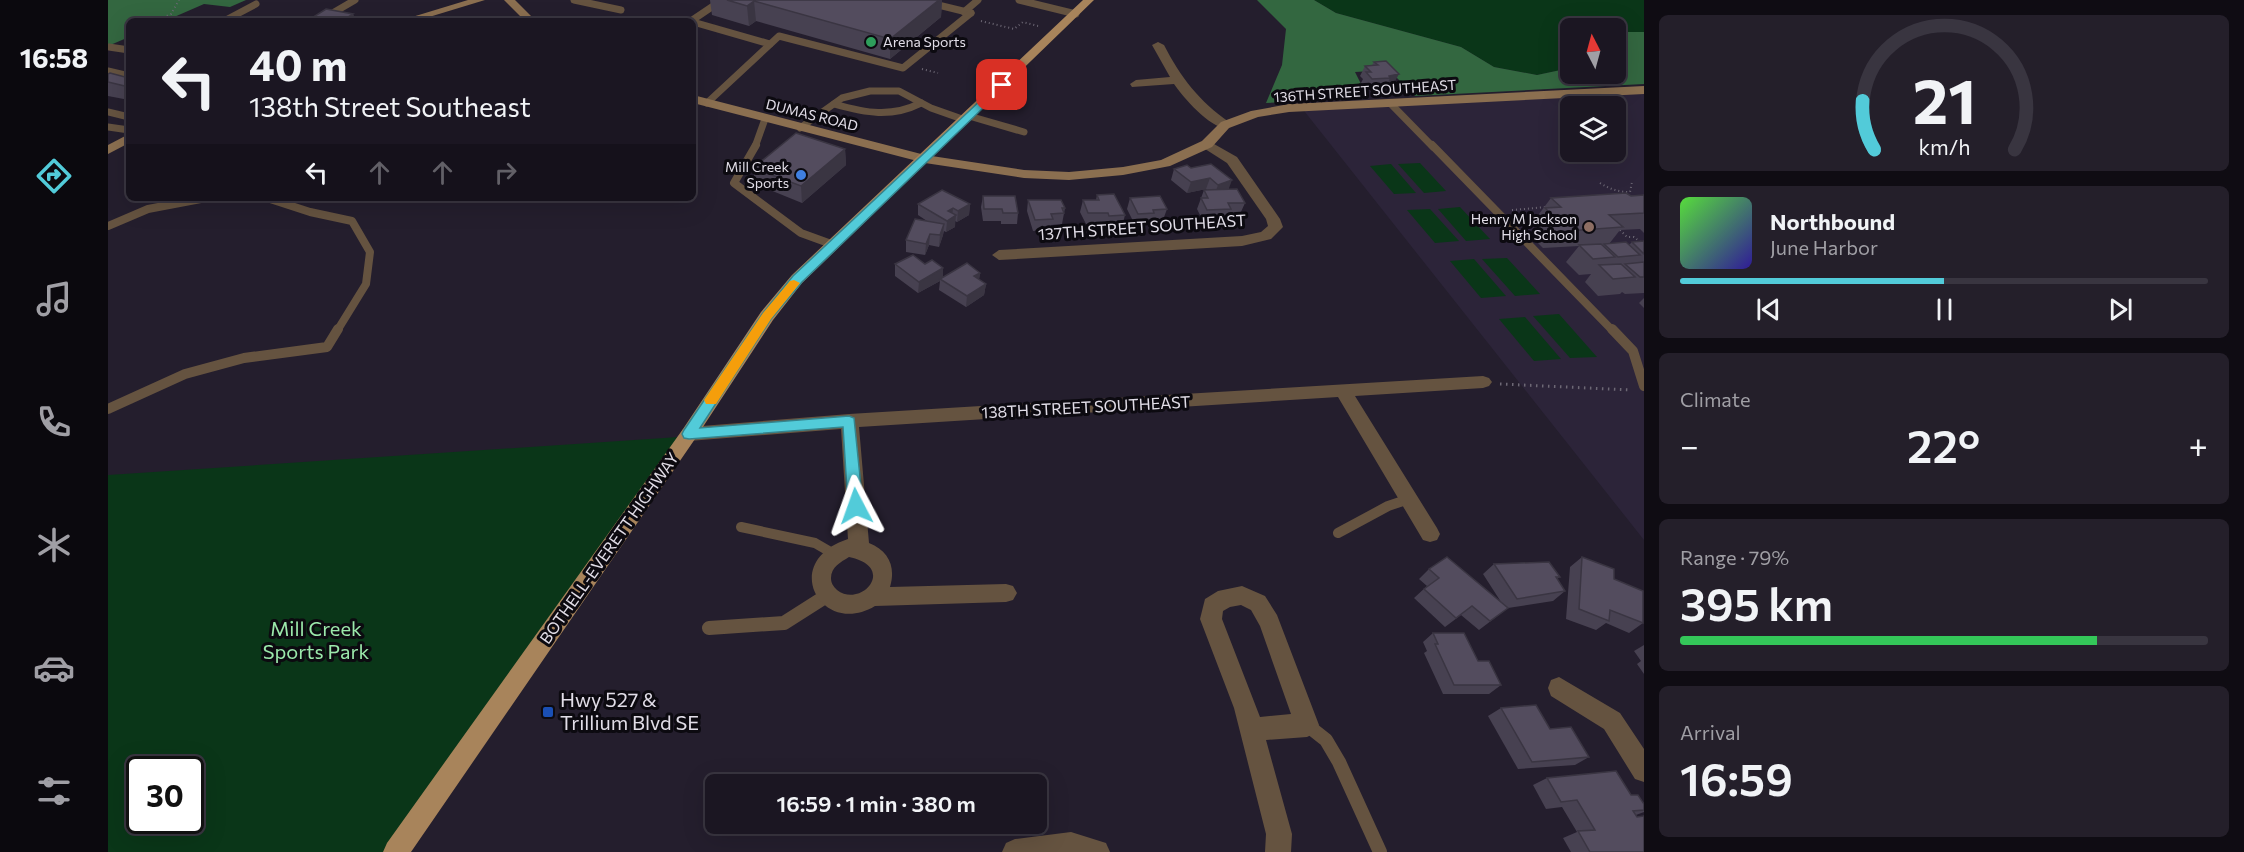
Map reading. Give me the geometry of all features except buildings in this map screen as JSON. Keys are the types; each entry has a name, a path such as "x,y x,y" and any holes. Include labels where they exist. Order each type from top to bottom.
{"main road":[{"name":"BOTHELL-EVERETT HIGHWAY","path":"396,852 689,434 767,316 797,279 1089,0"}],"street":[{"path":"415,18 480,0"},
{"path":"509,0 528,18"},
{"path":"1158,45 1176,80 1198,107 1226,125"},
{"path":"1136,84 1176,80"},
{"name":"136TH STREET SOUTHEAST","path":"925,159 1024,174 1069,176 1123,171 1165,163 1207,144 1226,125 1255,114 1289,108 1644,90"},
{"name":"DUMAS ROAD","path":"696,100 925,159"},
{"path":"108,150 126,140"},
{"name":"137TH STREET SOUTHEAST","path":"999,255 1242,241 1266,236 1276,227 1273,219 1232,160 1207,144"},
{"name":"138TH STREET SOUTHEAST","path":"689,434 849,421 1483,381"},
{"path":"1343,391 1430,534"},
{"path":"849,421 859,548"},
{"path":"873,597 884,581 884,572 876,557 859,548 848,548 834,554 823,565 820,574 821,583 828,595 842,603 853,604 873,597 1006,593"},
{"path":"1251,729 1306,725 1269,622 1258,603 1242,594 1225,598 1214,606 1211,619 1246,708 1251,729 1279,834 1278,852"},
{"path":"1559,688 1612,721 1644,770"},
{"path":"1015,852 1071,845 1097,852"}],"lane":[{"path":"324,18 355,0"},
{"path":"574,0 621,10"},
{"path":"696,18 722,0"},
{"path":"918,0 965,14"},
{"path":"707,103 770,44 783,35 903,68 978,0"},
{"path":"1019,0 1076,14"},
{"path":"230,18 256,4"},
{"path":"696,22 770,44"},
{"path":"109,47 126,50"},
{"path":"108,71 126,74"},
{"path":"108,84 126,75"},
{"path":"800,128 842,98 870,91 899,91 921,103 967,118 1024,132"},
{"path":"834,104 879,115 900,112 921,103"},
{"path":"1390,103 1633,351 1638,376 1644,386"},
{"path":"108,112 126,116"},
{"path":"765,119 757,143 734,183 801,233 834,244"},
{"path":"108,127 126,130"},
{"path":"108,226 148,209 190,201"},
{"path":"108,409 185,374 244,358 327,347 366,284 370,252 352,221 310,212 276,201"},
{"path":"1338,533 1388,506 1409,498"},
{"path":"741,526 815,543 834,554"},
{"path":"709,628 783,622 828,595"},
{"path":"1306,725 1326,740 1339,762 1380,852"}],"path":[{"path":"162,18 171,14 179,0"},
{"path":"965,14 1014,29 1023,22 1038,26"},
{"path":"1600,183 1618,193 1625,193 1630,192 1632,182"},
{"path":"1625,193 1632,198"},
{"path":"1515,209 1548,207"},
{"path":"1620,230 1627,237 1634,237 1644,245"},
{"path":"1483,381 1493,384 1632,390"}],"shaded area":[{"path":"1644,90 1644,540 1301,107"}],"green space":[{"path":"108,0 246,0 230,7 204,4 172,18 126,18 126,38 108,46"},
{"path":"1257,0 1314,0 1336,13 1461,47 1494,67 1537,75 1560,70 1560,84 1626,84 1626,32 1644,32 1644,84 1415,96 1389,70 1355,72 1368,98 1266,103 1282,65 1286,29"},
{"path":"1314,0 1644,0 1644,32 1626,32 1626,18 1560,18 1560,70 1537,75 1494,67 1461,47 1336,13"},
{"path":"1420,163 1446,191 1424,193 1398,164"},
{"path":"1391,164 1416,193 1394,194 1370,166"},
{"path":"1460,207 1490,239 1466,241 1438,209"},
{"path":"1430,209 1459,241 1435,243 1407,210"},
{"path":"1507,258 1540,294 1515,296 1482,259"},
{"path":"1474,259 1506,296 1481,298 1450,261"},
{"path":"1559,314 1597,357 1570,358 1533,316"},
{"path":"1525,317 1561,359 1534,361 1499,319"},
{"name":"Mill Creek Sports Park","path":"679,437 386,852 108,852 108,475"}],"slow traffic":[{"path":"711,400 767,316 794,283"}],"place":[{"name":"Arena Sports","path":"871,42"},
{"name":"Mill Creek Sports","path":"801,175"},
{"name":"Henry M Jackson High School","path":"1589,227"},
{"name":"Hwy 527 & Trillium Blvd SE","path":"548,712"}],"route":[{"path":"856,506 849,421 689,434 767,316 797,279 1002,85"}]}
